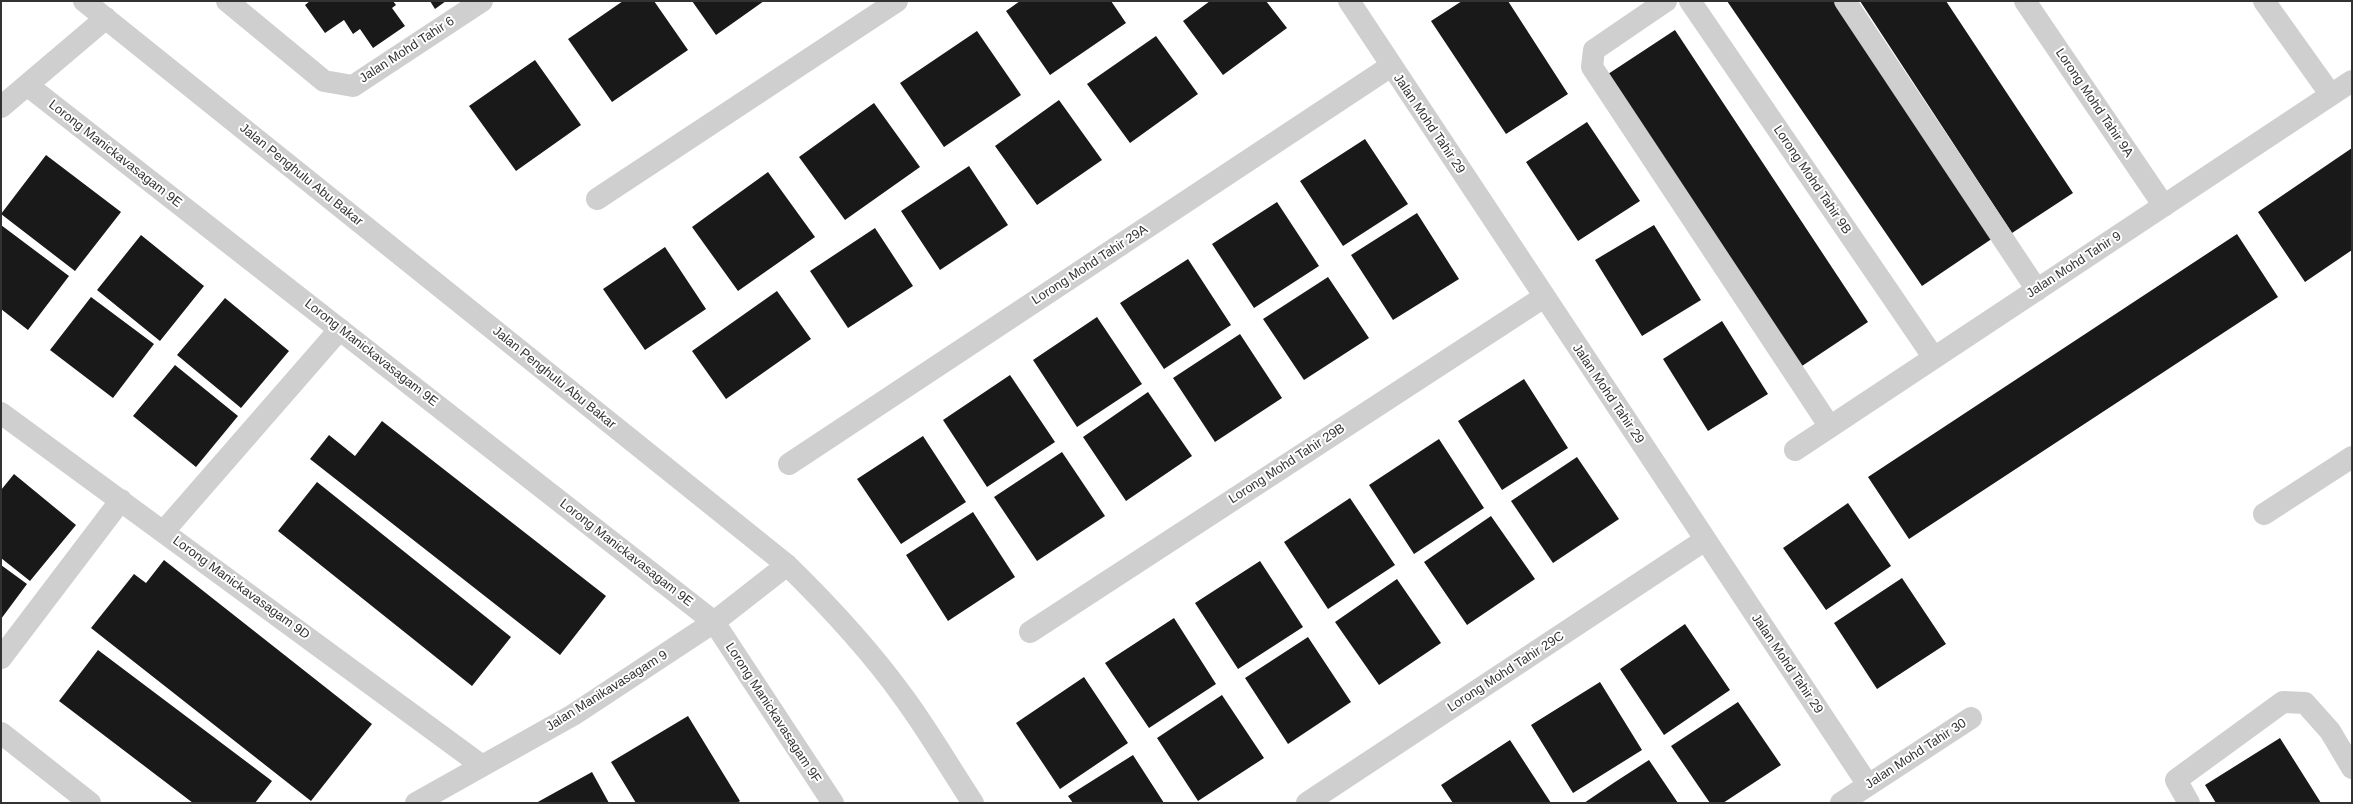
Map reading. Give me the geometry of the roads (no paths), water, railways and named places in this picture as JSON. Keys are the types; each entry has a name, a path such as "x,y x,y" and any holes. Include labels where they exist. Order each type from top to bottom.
{"street":[{"name":"Jalan Penghulu Abu Bakar","path":"84,1 787,565 834,611 905,699 973,803"},
{"name":"Jalan Mohd Tahir 6","path":"227,1 324,82 352,86 482,1"},
{"path":"597,199 897,1"},
{"name":"Jalan Mohd Tahir 29","path":"1350,1 1391,66 1868,785"},
{"path":"1666,1 1594,50 1592,67 1830,427"},
{"name":"Lorong Mohd Tahir 9B","path":"1690,1 1934,358"},
{"path":"1846,1 2036,290"},
{"name":"Lorong Mohd Tahir 9A","path":"2025,1 2164,206"},
{"path":"2264,1 2331,95"},
{"path":"2,103 27,85 106,18"},
{"name":"Lorong Mohd Tahir 29A","path":"789,464 1391,66"},
{"name":"Jalan Mohd Tahir 9","path":"1795,450 2352,81"},
{"name":"Lorong Manickavasagam 9E","path":"27,85 714,622"},
{"name":"Lorong Mohd Tahir 29B","path":"1030,632 1544,297"},
{"path":"164,531 340,329"},
{"name":"Lorong Manickavasagam 9D","path":"1,412 481,765"},
{"path":"2264,514 2352,457"},
{"path":"1,658 122,500"},
{"name":"Lorong Mohd Tahir 29C","path":"1307,803 1705,540"},
{"name":"Jalan Manikavasagam 9","path":"416,803 481,765 573,715 714,622 787,565"},
{"name":"Lorong Manickavasagam 9F","path":"714,622 833,803"},
{"path":"2190,803 2176,780 2283,702 2306,703 2330,731 2352,768"},
{"name":"Jalan Mohd Tahir 30","path":"1841,803 1971,718"},
{"path":"1,733 90,803"}]}
